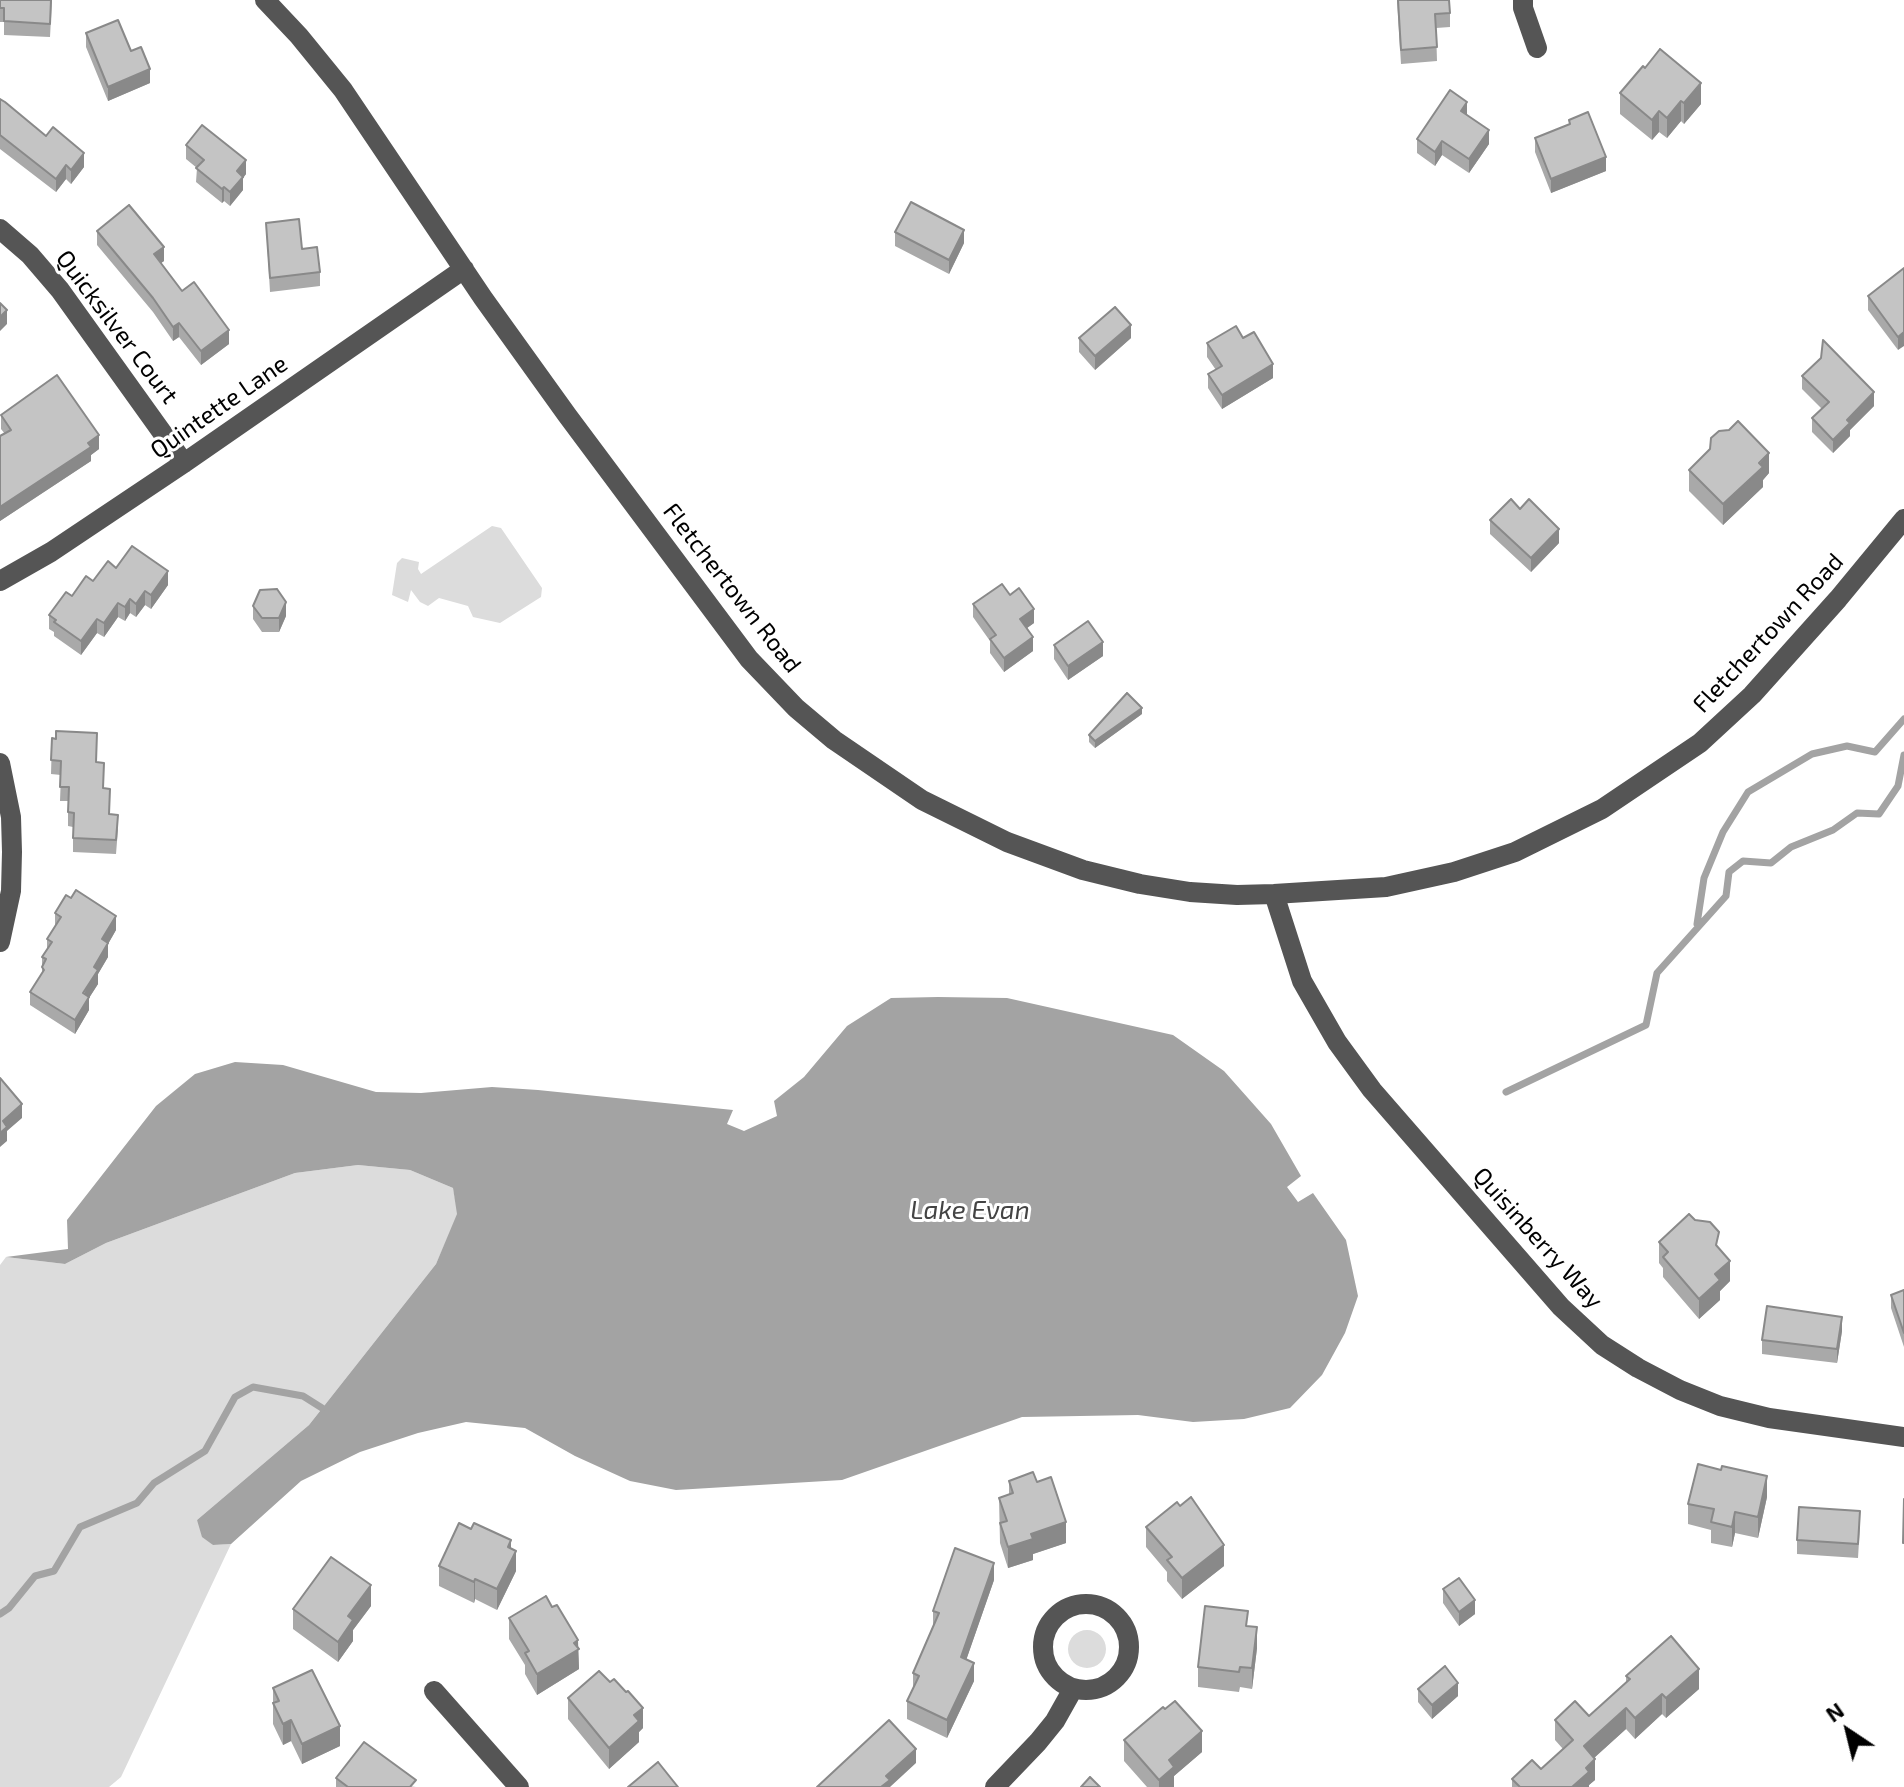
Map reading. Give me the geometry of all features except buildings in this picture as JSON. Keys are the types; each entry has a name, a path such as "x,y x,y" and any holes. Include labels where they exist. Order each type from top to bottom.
{"street":[{"name":"Fletchertown Road","path":"265,0 343,90 567,415 749,659 796,708 834,740 922,800 1007,842 1083,870 1190,892 1274,894 1386,887 1454,872 1515,852 1602,809 1700,743 1752,695 1904,519"},
{"path":"1523,0 1537,48"},
{"name":"Quicksilver Court","path":"0,229 33,258 60,290 184,463"},
{"name":"Quintette Lane","path":"0,581 51,552 184,463 464,269"},
{"path":"0,763 11,817 12,852 11,891 0,942"},
{"name":"Quisinberry Way","path":"1274,894 1302,981 1337,1042 1372,1090 1561,1307 1602,1345 1680,1390 1720,1406 1769,1418 1904,1437"},
{"path":"1082,1604 1099,1606 1114,1614 1125,1627 1129,1643 1127,1660 1119,1675 1106,1686 1090,1691 1073,1689 1058,1681 1047,1667 1043,1651 1045,1634 1053,1620 1066,1609 1082,1604"},
{"path":"995,1787 1047,1732 1073,1689"},
{"path":"434,1691 519,1787"}],"shaded area":[{"path":"492,526 501,528 542,588 541,597 500,623 473,617 468,606 439,598 428,606 420,602 411,590 408,602 392,595 397,563 402,558 419,562 421,574"},
{"path":"358,1165 410,1170 453,1188 458,1214 436,1264 309,1425 197,1520 213,1545 231,1544 121,1777 109,1787 0,1787 0,1265 6,1257 65,1264 106,1243 295,1173"},
{"path":"1087,1630 1101,1635 1106,1649 1101,1663 1087,1668 1073,1663 1068,1649 1073,1635"}],"water":[{"name":"Lake Evan","path":"891,998 1007,998 1173,1035 1224,1071 1271,1124 1301,1176 1287,1187 1298,1202 1313,1193 1346,1240 1358,1296 1345,1333 1322,1375 1290,1408 1244,1419 1193,1422 1138,1415 1022,1417 842,1480 676,1490 630,1481 575,1456 525,1428 466,1422 418,1433 360,1452 301,1481 231,1544 213,1545 202,1537 197,1520 309,1425 436,1264 457,1214 453,1188 410,1170 358,1165 295,1173 106,1243 65,1264 6,1257 68,1249 67,1220 156,1106 195,1074 235,1062 283,1065 376,1092 421,1093 492,1087 733,1110 727,1124 744,1131 777,1116 774,1101 804,1077 847,1026"}],"waterway":[{"path":"1697,924 1704,878 1723,832 1748,792 1812,754 1847,746 1875,752 1904,719"},
{"path":"1506,1092 1646,1025 1657,973 1726,896 1729,872 1743,861 1771,863 1791,847 1833,830 1857,813 1879,814 1898,786 1904,755"},
{"path":"0,1614 9,1608 35,1576 54,1571 80,1527 137,1503 154,1483 205,1451 235,1397 253,1387 303,1396 322,1408"}]}
